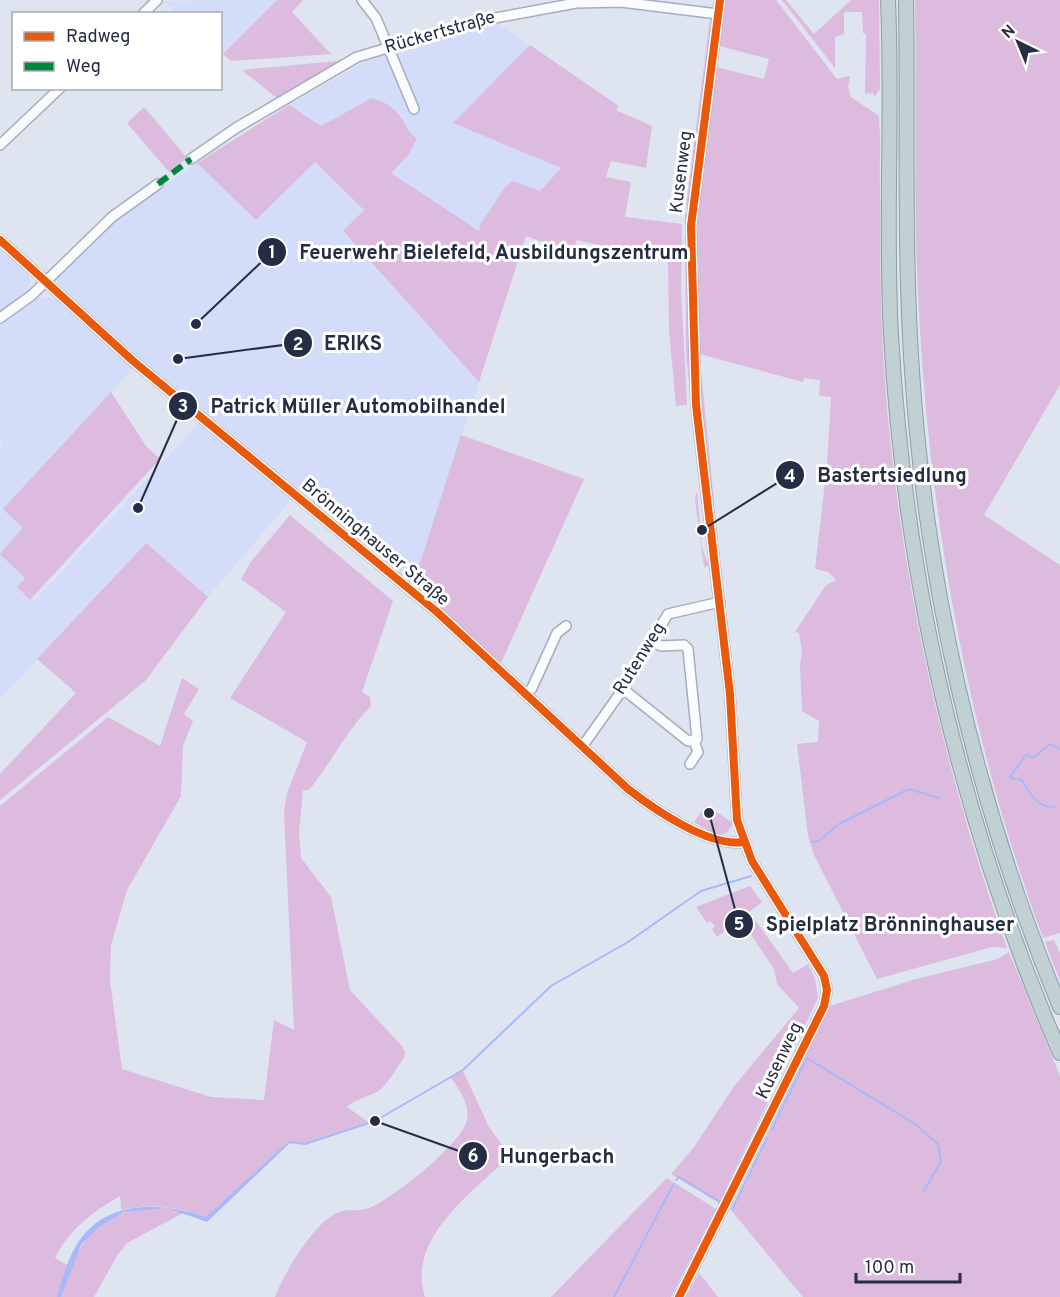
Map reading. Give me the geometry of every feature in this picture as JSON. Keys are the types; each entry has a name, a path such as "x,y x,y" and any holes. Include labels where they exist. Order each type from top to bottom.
{"highway":[{"path":"888,0 891,336 904,483 928,628 944,702 980,835 1022,960 1060,1053"},
{"path":"906,0 907,263 911,357 928,521 954,666 976,759 1007,864 1060,1008"}],"street":[{"path":"145,12 157,0"},
{"path":"362,0 376,18 414,109"},
{"name":"Kusenweg","path":"679,1297 733,1193 827,996 824,976 744,842 741,793 736,775 720,602 695,386 691,226 720,0"},
{"name":"Rückertstraße","path":"191,159 236,128 354,59 479,21 576,3 621,2 718,14"},
{"path":"0,146 58,90"},
{"path":"0,318 24,301 112,217 158,184"},
{"name":"Brönninghauser Straße","path":"0,240 133,361 437,612 628,789 662,812 721,842 744,842"},
{"name":"Rutenweg","path":"582,747 623,689 670,612 720,602"},
{"path":"526,694 532,687 557,633 566,626"},
{"path":"652,641 661,646 684,645 688,649 699,735 694,741"},
{"path":"623,689 686,740 694,741"},
{"path":"690,764 698,752 694,741"}],"shaded area":[{"path":"277,0 223,54 222,12 177,12 163,1"},
{"path":"277,0 303,0 292,12 331,54 231,61 223,54"},
{"path":"723,0 776,0 837,79 850,76 848,86 851,97 879,116 883,359 901,527 927,670 944,740 963,810 1007,948 992,947 877,979 814,855 808,836 797,744 818,742 819,721 802,711 800,664 802,653 799,633 795,632 826,585 836,580 828,572 815,569 827,465 831,397 819,396 820,380 804,378 803,382 696,353 694,228 716,67 764,79 769,59 719,46"},
{"path":"782,0 786,0 814,34 851,0 879,0 880,89 874,97 873,93 865,94 866,34 863,33 862,12 844,12 844,34 835,37 835,68"},
{"path":"915,0 1060,0 1060,385 984,515 1060,565 1060,933 1043,938 992,780 955,620 942,539 923,375 918,292"},
{"path":"710,19 713,22 690,204 686,207"},
{"path":"495,21 530,45 453,123 561,168 540,191 513,181 506,186 480,225 479,232 391,173 409,134 401,116 372,98 321,126 289,105 375,56"},
{"path":"530,45 619,106 616,110 652,126 646,168 611,161 606,177 631,182 625,217 682,224 681,290 687,405 676,406 669,329 668,262 577,240 572,253 526,236 479,382 343,231 364,210 315,162 256,220 197,163 289,105 321,126 372,98 394,109 409,131 417,138 409,154 391,173 479,231 480,225 506,186 513,181 540,191 561,168 453,123"},
{"path":"348,60 278,99 242,70"},
{"path":"144,107 187,158 169,172 127,123"},
{"path":"314,162 364,210 343,232 479,382 413,585 134,354 61,287 57,280 60,272 116,218 197,163 256,219"},
{"path":"685,213 688,214 690,350 703,504 701,504 686,353"},
{"path":"0,246 28,272 30,282 28,291 0,311"},
{"path":"45,297 60,300 134,367 4,509 24,528 26,578 17,588 33,602 200,422 291,496 291,500 208,597 145,543 0,699 0,446 3,443 0,440 0,324 36,299"},
{"path":"700,360 715,512 712,512 697,363"},
{"path":"111,392 146,446 160,459 30,600 17,587 25,578 0,554 23,528 3,509"},
{"path":"461,435 584,479 501,663 413,585"},
{"path":"697,491 702,548 709,566 704,567 695,499"},
{"path":"290,515 393,601 362,692 370,697 371,706 354,726 309,790 303,790 299,833 301,858 331,897 350,990 402,1046 405,1052 404,1058 381,1089 347,1107 368,1122 304,1144 289,1141 206,1218 164,1207 121,1210 120,1196 100,1208 67,1238 55,1258 69,1266 57,1297 0,1297 0,806 108,717 160,746 182,678 199,689 184,714 193,721 183,746 181,796 127,890 111,945 110,980 122,1069 211,1097 264,1100 274,1020 294,1030 284,812 287,793 307,742 230,698 286,612 241,579 252,560"},
{"path":"146,543 208,597 146,680 0,800 0,774 76,693 37,659"},
{"path":"706,805 733,823 727,833 717,835 694,822"},
{"path":"750,886 762,902 717,937 712,929 715,926 710,921 707,923 696,907"},
{"path":"751,914 793,973 808,964 815,979 818,998 719,1203 671,1174 694,1147 735,1085 799,1008 777,984 774,969 742,921"},
{"path":"1054,940 1060,953 1060,981 1045,942"},
{"path":"1009,952 1060,1076 1060,1297 803,1297 731,1210 830,1006 916,979 998,959"},
{"path":"463,1071 489,1127 510,1156 462,1201 446,1218 434,1236 425,1255 422,1275 425,1297 275,1297 285,1275 301,1250 328,1218 348,1210 369,1208 393,1194 425,1170 463,1130 467,1120 467,1109 451,1078"},
{"path":"667,1178 716,1209 671,1297 551,1297"},
{"path":"167,1208 183,1213 127,1243 118,1254 94,1297 61,1297 75,1257 82,1245 101,1225 125,1212"},
{"path":"699,1273 718,1297 686,1297"}],"water":[{"path":"289,1141 295,1144 290,1143 207,1222 168,1208 206,1217"},
{"path":"140,1207 166,1208 123,1212 98,1228 81,1245 61,1297 57,1297 74,1250 82,1237 95,1224 109,1215"}],"waterway":[{"path":"1010,777 1026,755 1033,758 1050,744 1060,749"},
{"path":"1011,778 1022,780 1038,802 1054,807"},
{"path":"812,842 819,841 839,824 909,789 939,798"},
{"path":"290,1142 305,1144 375,1121 463,1070 551,986 628,942 701,891 751,876"},
{"path":"772,1129 807,1058 915,1124 938,1144 941,1161 924,1191"},
{"path":"732,1209 767,1138"},
{"path":"676,1180 679,1177 720,1202"},
{"path":"614,1297 673,1185"}],"marked path":[{"path":"158,184 191,159"}],"cycle path":[{"path":"679,1297 824,1006 827,990 824,976 752,861 737,820 730,694 696,405 691,226 720,0"},
{"path":"0,240 133,361 437,612 628,789 667,816 699,833 714,839 743,842"}],"place":[{"name":"Feuerwehr Bielefeld, Ausbildungszentrum","path":"196,324"},
{"name":"ERIKS","path":"178,359"},
{"name":"Patrick Müller Automobilhandel","path":"138,508"},
{"name":"Bastertsiedlung","path":"702,530"},
{"name":"Spielplatz Brönninghauser","path":"709,813"},
{"name":"Hungerbach","path":"375,1121"}]}
